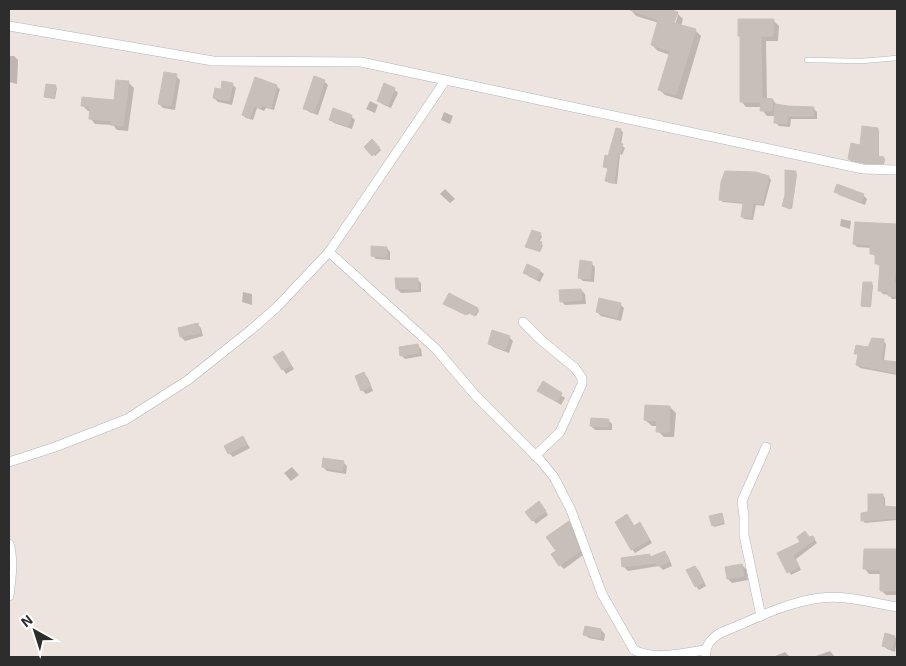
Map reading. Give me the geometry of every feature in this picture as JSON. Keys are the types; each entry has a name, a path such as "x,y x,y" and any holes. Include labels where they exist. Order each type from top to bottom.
{"street":[{"path":"9,26 213,61 360,62 863,169 897,170"},
{"path":"9,462 127,419 188,380 252,329 289,295 329,252 445,81"},
{"path":"329,252 436,349 476,396 536,456 559,485 571,510 602,594 634,650 642,654 653,655 705,654 712,638 720,633 791,604 821,598 847,599 897,607"},
{"path":"523,322 541,340 575,368 582,378 582,384 560,432 536,456"},
{"path":"761,616 744,535 742,501 766,448"},
{"path":"9,544 11,551 9,596"}],"lane":[{"path":"806,60 862,61 897,58"}],"building":[{"path":"630,9 668,9 678,12 674,23 696,29 676,95 658,90 670,51 651,45 658,20"},
{"path":"738,19 774,19 773,36 761,36 762,98 773,99 772,111 760,111 761,102 740,102 740,36 738,36"},
{"path":"164,72 177,74 171,106 158,104"},
{"path":"314,76 325,80 314,112 303,109"},
{"path":"255,77 277,85 271,108 262,105 261,108 254,106 250,118 242,115"},
{"path":"116,80 129,81 123,126 110,125 111,121 89,119 90,107 81,106 82,97 114,100"},
{"path":"222,81 233,83 229,101 213,98 215,88 221,89"},
{"path":"384,83 395,88 388,105 377,101"},
{"path":"46,84 56,85 54,98 44,97"},
{"path":"775,104 814,107 813,116 787,116 787,124 774,123"},
{"path":"333,108 352,115 348,126 329,120"},
{"path":"862,126 878,128 878,156 884,157 883,163 864,163 848,159 851,143 860,145"},
{"path":"616,128 621,129 619,143 623,144 620,154 618,153 614,183 605,181 608,168 603,167 605,155 608,156"},
{"path":"372,139 380,148 372,156 364,147"},
{"path":"785,170 796,171 790,209 782,206 785,195"},
{"path":"725,171 756,172 769,176 762,204 753,203 751,218 741,217 743,204 740,202 719,200 721,182"},
{"path":"837,184 864,194 861,202 834,192"},
{"path":"855,222 897,224 894,283 897,284 897,296 888,296 888,292 878,291 880,264 875,264 875,254 870,254 870,245 853,244"},
{"path":"532,230 541,233 538,241 542,242 539,251 525,247"},
{"path":"371,246 387,247 386,257 371,256"},
{"path":"580,260 592,262 590,279 578,278"},
{"path":"527,264 540,270 537,279 523,273"},
{"path":"395,278 418,278 418,289 396,289"},
{"path":"863,282 872,282 870,307 861,306"},
{"path":"581,289 582,300 560,302 559,290"},
{"path":"449,293 478,308 475,316 467,312 466,315 443,304"},
{"path":"599,298 621,303 617,318 596,312"},
{"path":"198,323 200,333 180,337 178,328"},
{"path":"492,330 510,336 505,350 488,344"},
{"path":"872,338 884,339 881,360 897,362 897,373 856,365 858,354 854,354 856,345 868,347"},
{"path":"418,344 419,353 400,356 399,347"},
{"path":"283,351 291,365 282,370 273,357"},
{"path":"364,372 370,387 361,391 355,376"},
{"path":"543,381 562,393 557,402 537,391"},
{"path":"645,405 670,406 669,432 656,432 657,421 644,420"},
{"path":"591,418 609,419 608,427 590,426"},
{"path":"243,436 247,444 228,454 224,446"},
{"path":"323,458 344,461 342,471 322,467"},
{"path":"868,494 883,494 883,506 897,507 897,518 861,521 861,513 868,512"},
{"path":"539,501 546,511 532,521 525,512"},
{"path":"722,513 724,522 712,526 709,516"},
{"path":"627,514 634,526 640,522 649,540 631,550 615,522"},
{"path":"569,521 580,551 559,566 551,554 556,551 546,537"},
{"path":"805,531 809,537 813,536 815,539 793,556 799,567 787,573 777,553 800,542 797,537"},
{"path":"864,549 897,549 897,591 880,591 880,570 863,569"},
{"path":"665,551 669,562 658,566 656,563 622,567 621,558 650,554 650,557"},
{"path":"742,564 744,576 727,579 725,567"},
{"path":"695,566 704,582 695,587 686,570"},
{"path":"585,626 601,629 600,638 583,635"},
{"path":"885,633 895,636 892,649 882,646"}]}
